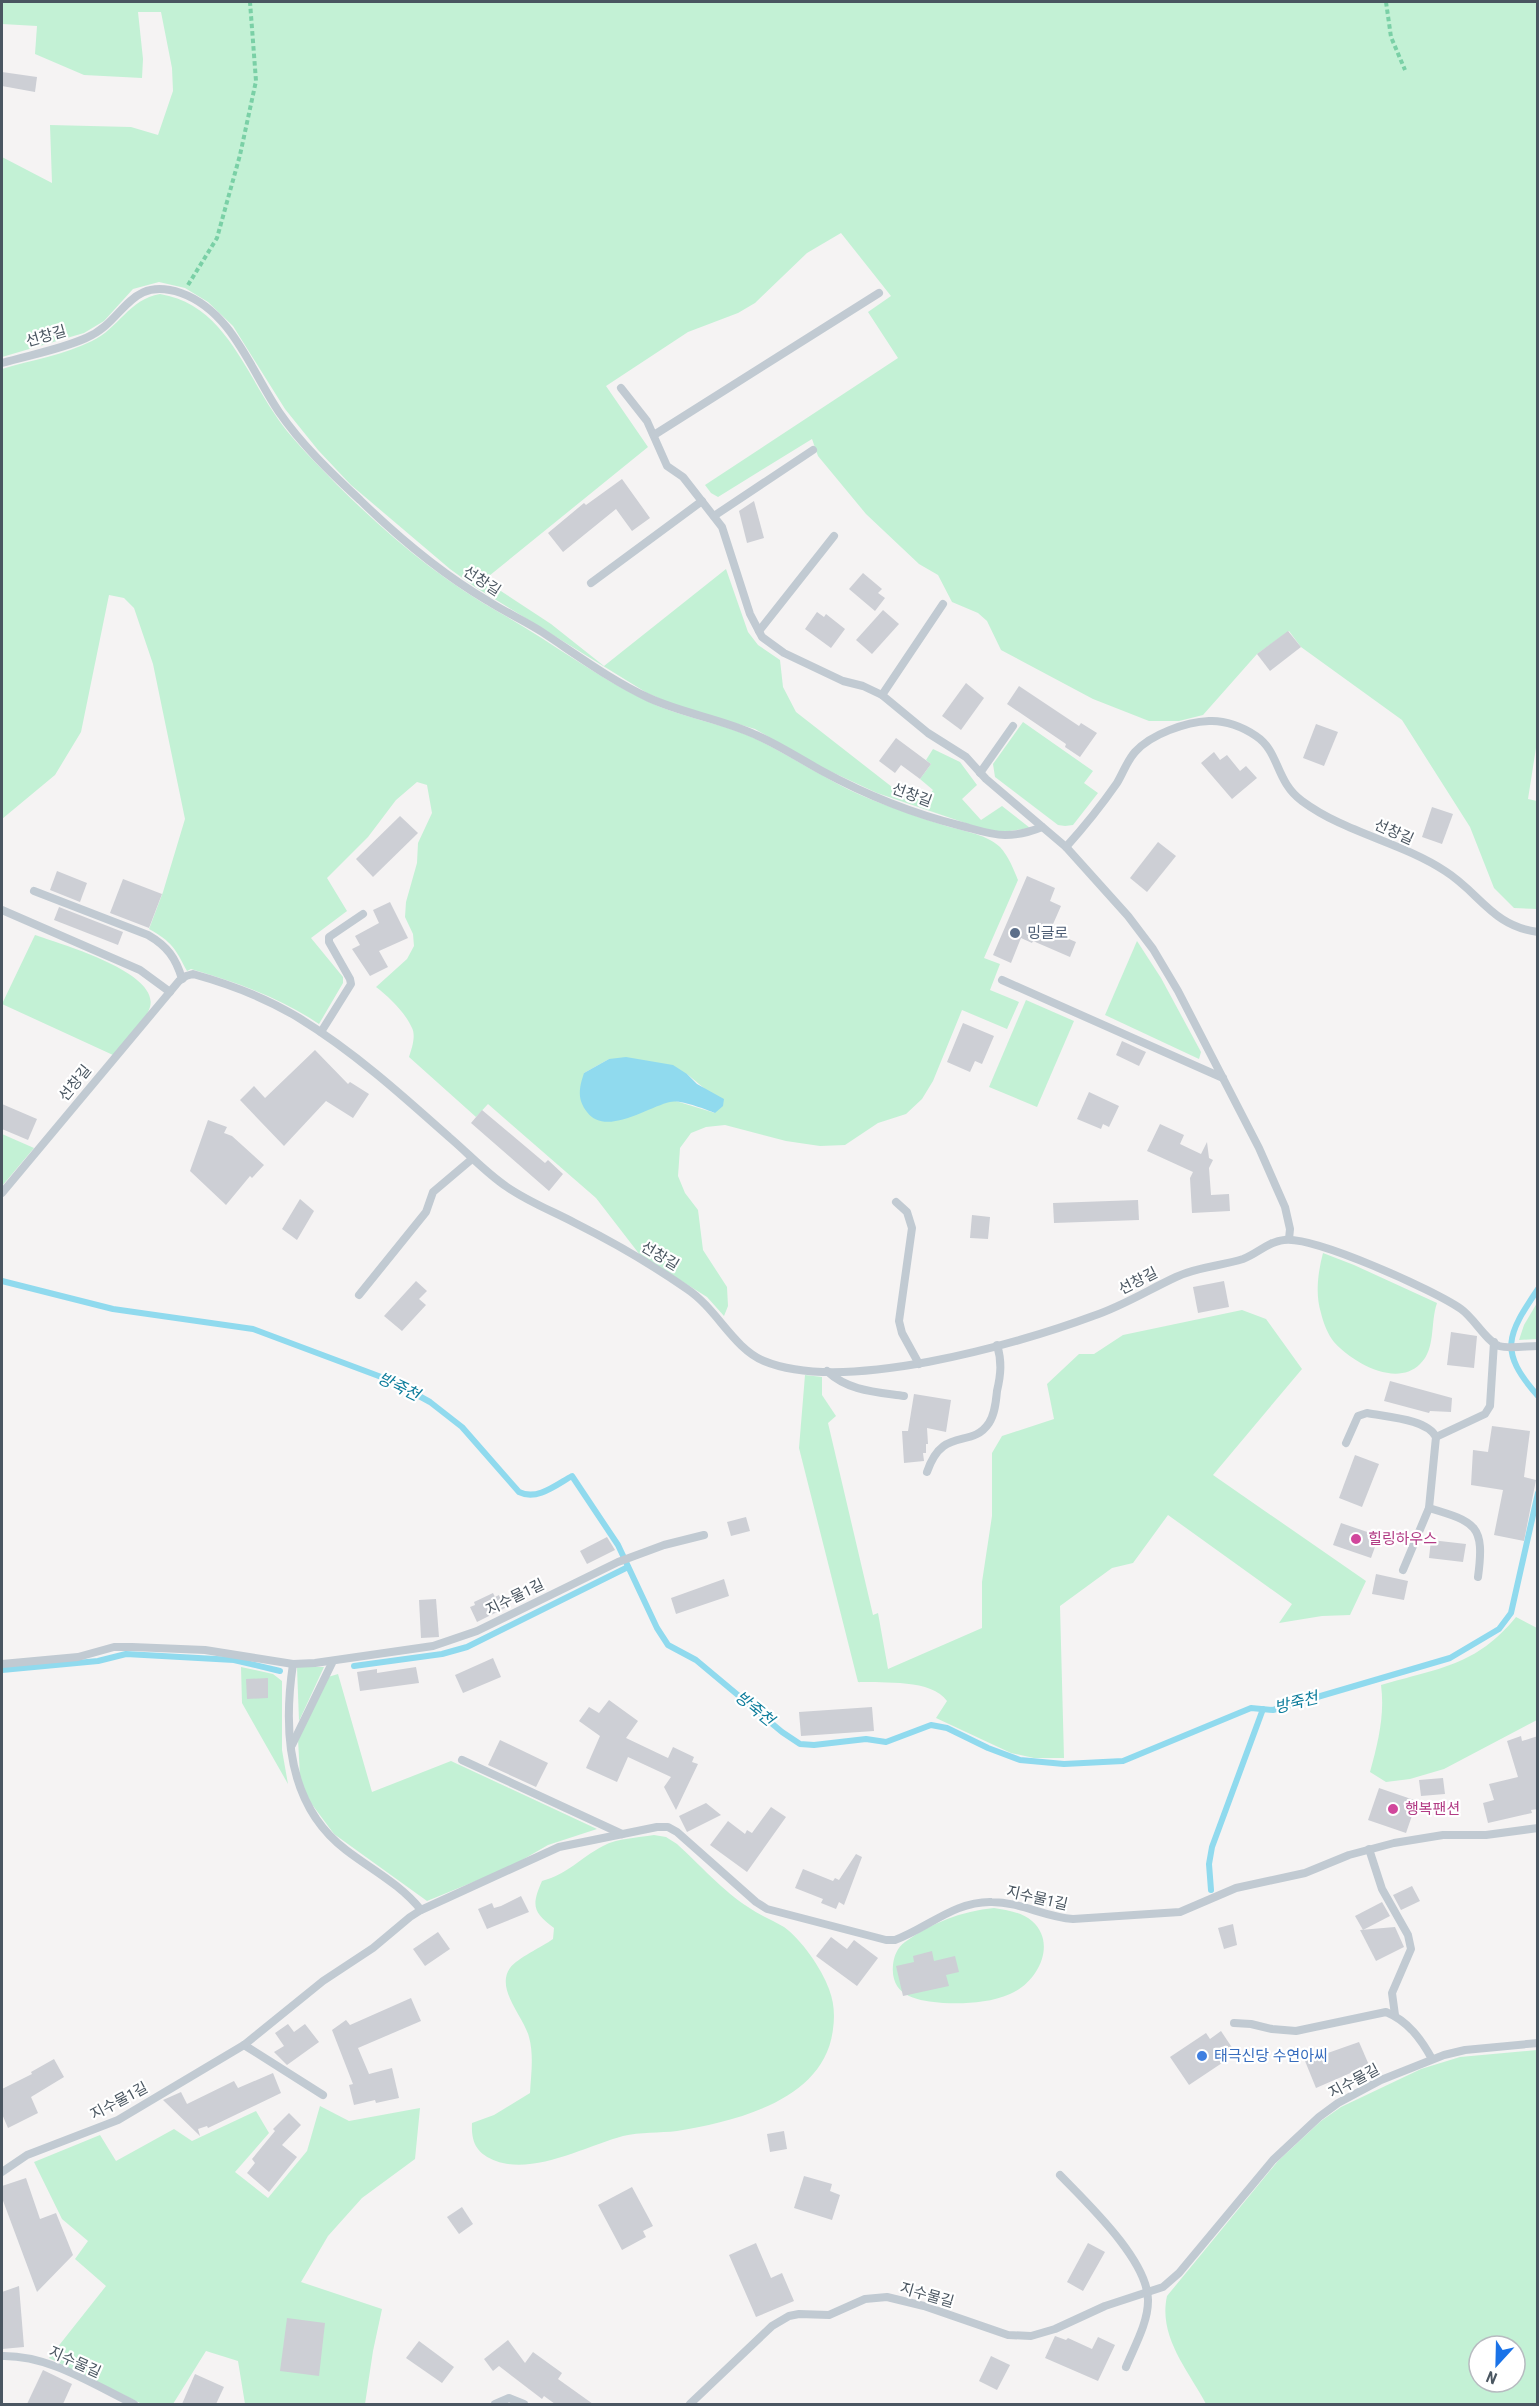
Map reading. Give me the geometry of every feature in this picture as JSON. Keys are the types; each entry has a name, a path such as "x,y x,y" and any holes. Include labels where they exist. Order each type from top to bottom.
{"lane":[{"name":"선창길","path":"2,363 89,338 138,294 158,288 183,294 204,306 227,328 280,413 315,455 361,502 449,575 487,601 537,628 646,697 677,711 752,733 868,794 945,822 989,834 1025,833 1042,827"},
{"path":"654,435 879,292"},
{"path":"621,388 647,421 667,466 683,477 722,527 750,614 762,637 784,653 843,681 863,686 882,695 928,733 966,757 981,773 1066,847 1128,916 1153,949 1178,991 1260,1148 1285,1207 1290,1229 1288,1239 1320,1246 1380,1269 1431,1293 1466,1313 1497,1344 1535,1346"},
{"path":"714,516 813,450"},
{"path":"591,583 702,501"},
{"path":"759,631 834,537"},
{"path":"882,695 943,604"},
{"name":"선창길","path":"1066,847 1097,812 1119,781 1130,759 1141,746 1161,735 1196,723 1210,720 1227,723 1243,728 1258,737 1268,747 1285,785 1304,802 1340,822 1431,863 1457,879 1501,921 1514,927 1538,932"},
{"path":"981,773 1013,726"},
{"path":"34,891 148,935 161,943 174,958 182,979"},
{"path":"2,910 140,970 171,992"},
{"path":"321,1032 351,984 329,938 363,914"},
{"name":"선창길","path":"2,1193 182,979 193,974 296,1016 321,1032 384,1082 505,1186 607,1239 696,1294 750,1354 776,1365 798,1370 870,1370 919,1364 997,1345 1095,1316 1177,1276 1248,1257 1279,1240 1288,1239"},
{"path":"1002,980 1224,1078"},
{"path":"359,1295 426,1212 433,1192 472,1159"},
{"path":"896,1202 907,1212 912,1228 899,1321 902,1333 919,1364"},
{"path":"1436,1437 1485,1414 1490,1406 1497,1344"},
{"path":"927,1472 937,1451 944,1444 974,1434 989,1422 1001,1371 997,1345"},
{"path":"827,1371 838,1382 857,1389 904,1396"},
{"path":"1347,1443 1358,1416 1367,1413 1423,1425 1432,1430 1436,1437 1429,1508 1403,1570"},
{"path":"1429,1508 1461,1517 1472,1525 1479,1536 1481,1551 1478,1577"},
{"name":"지수물1길","path":"2,1664 78,1657 114,1647 132,1647 205,1650 293,1664 332,1662 448,1643 618,1562 704,1535"},
{"path":"292,1745 332,1662"},
{"path":"293,1664 290,1697 292,1745 295,1775 302,1796 313,1816 327,1834 408,1894 421,1910"},
{"path":"462,1760 622,1834"},
{"name":"지수물1길","path":"2,2172 27,2156 118,2120 244,2045 323,1981 373,1948 421,1910 518,1868 546,1852 622,1834 668,1827 677,1832 756,1902 767,1909 886,1940 904,1937 941,1914 978,1903 1007,1904 1056,1918 1073,1919 1180,1912 1236,1888 1318,1869 1369,1849 1423,1838 1486,1835 1538,1828"},
{"path":"1369,1849 1382,1889 1410,1942 1411,1949 1392,1994 1395,2015"},
{"path":"1234,2024 1251,2024 1296,2031 1386,2012 1395,2015 1419,2037 1432,2059"},
{"name":"지수물길","path":"690,2404 772,2326 789,2316 829,2315 865,2299 887,2297 924,2306 1008,2335 1031,2336 1042,2334 1106,2306 1163,2287 1172,2281 1267,2167 1319,2117 1360,2091 1432,2059 1465,2050 1538,2043"},
{"path":"244,2045 323,2095"},
{"path":"1060,2175 1108,2225 1134,2261 1148,2292 1147,2313 1126,2367"},
{"name":"지수물길","path":"2,2355 20,2356 63,2369 134,2404"},
{"path":"495,2404 509,2398 524,2404"}],"path":[{"path":"183,294 217,238 240,155 256,81 250,2"},
{"path":"1386,2 1391,37 1405,70"}],"green space":[{"path":"2,2 1537,2 1538,735 1528,799 1537,801 1537,909 1514,908 1494,888 1470,827 1402,720 1301,647 1289,631 1257,654 1203,715 1179,721 1149,721 1093,699 1001,650 987,621 978,613 952,602 938,575 919,564 866,514 818,456 812,439 718,497 711,493 705,485 898,358 868,312 891,296 841,233 807,253 755,303 738,313 688,332 606,386 648,447 484,580 551,624 604,666 726,569 748,632 758,645 780,660 783,687 796,712 892,787 924,802 933,790 920,779 931,764 926,760 933,749 960,762 977,785 962,799 981,820 1002,806 1030,828 1003,832 983,829 877,793 821,767 755,729 677,706 647,693 475,587 450,569 351,485 318,450 285,409 233,326 208,302 185,288 159,282 133,289 104,321 84,333 2,357 2,157 52,183 50,125 131,127 158,135 173,91 172,68 161,12 138,12 143,59 142,78 84,75 35,54 37,26 2,24"},
{"path":"160,294 181,300 200,310 229,340 278,419 312,459 401,544 476,599 608,680 645,700 756,739 832,781 880,803 987,838 1000,847 1008,859 1018,880 984,958 1000,964 990,990 1019,1002 1007,1029 962,1010 933,1081 922,1099 906,1114 878,1123 845,1145 820,1146 786,1141 725,1125 706,1127 691,1133 680,1148 678,1176 685,1193 698,1210 703,1250 727,1287 728,1306 724,1316 707,1297 640,1255 596,1198 488,1104 476,1117 409,1057 414,1038 412,1028 396,1005 376,987 407,959 414,946 413,934 405,917 406,902 417,863 418,843 432,813 427,785 417,782 396,800 368,837 327,878 347,911 311,938 343,977 343,983 319,1024 289,1006 258,992 225,979 191,969 187,971 172,946 149,929 185,819 153,664 134,608 124,598 109,595 81,732 55,775 2,819 2,369 59,354 92,341 149,297","holes":["609,1059 687,1074 705,1089 715,1113 584,1073"]},
{"path":"1023,722 1093,771 1084,783 1098,793 1073,825 1058,825 995,777 993,764"},
{"path":"35,935 106,961 140,982 149,994 150,1007 147,1014 139,1027 113,1055 2,1004"},
{"path":"1137,941 1161,978 1201,1052 1199,1059 1105,1015"},
{"path":"1026,1000 1074,1021 1037,1107 989,1087"},
{"path":"2,1134 34,1148 2,1186"},
{"path":"1323,1253 1437,1303 1431,1343 1420,1364 1410,1371 1399,1374 1375,1370 1352,1357 1334,1342 1324,1324 1318,1298"},
{"path":"1537,1303 1537,1339 1519,1340 1524,1325"},
{"path":"1242,1310 1266,1319 1302,1369 1213,1475 1366,1581 1350,1615 1322,1616 1279,1623 1292,1604 1168,1515 1133,1563 1112,1568 1060,1606 1064,1758 1034,1758 1011,1753 936,1718 947,1701 930,1689 907,1684 858,1682 799,1448 805,1375 822,1377 822,1395 836,1416 828,1423 873,1615 878,1613 888,1669 982,1628 982,1582 992,1516 992,1453 1002,1436 1054,1419 1047,1384 1079,1354 1094,1354 1123,1335"},
{"path":"1516,1617 1537,1628 1537,1720 1444,1769 1410,1779 1386,1782 1370,1772 1381,1718 1381,1685 1439,1669 1471,1656 1501,1633"},
{"path":"241,1667 273,1674 282,1681 282,1750 288,1784 242,1703"},
{"path":"297,1667 324,1667 299,1721"},
{"path":"338,1674 372,1792 451,1761 597,1829 548,1845 510,1867 427,1901 334,1834 308,1799 300,1777 298,1739 328,1677"},
{"path":"654,1835 666,1837 677,1844 730,1894 752,1910 791,1932 804,1947 821,1973 832,1999 834,2024 826,2053 814,2073 796,2090 774,2103 726,2121 677,2131 623,2136 543,2162 511,2164 489,2158 476,2147 472,2123 494,2115 530,2093 531,2044 508,1994 506,1976 518,1960 553,1939 554,1928 538,1913 535,1903 542,1881 567,1870 609,1843"},
{"path":"994,1908 1024,1915 1040,1930 1044,1951 1041,1962 1036,1972 1020,1989 1002,1997 968,2003 924,2001 901,1991 893,1976 893,1965 896,1952 902,1944 925,1929 947,1919"},
{"path":"1537,2050 1537,2404 1206,2404 1176,2353 1167,2325 1165,2311 1167,2296 1278,2161 1321,2121 1341,2107 1421,2069 1460,2057"},
{"path":"320,2106 349,2121 420,2108 415,2159 362,2198 328,2236 301,2282 382,2309 365,2404 245,2404 238,2361 206,2351 173,2404 142,2404 49,2358 106,2286 75,2259 88,2241 62,2219 34,2162 100,2135 116,2161 174,2129 192,2141 256,2111 269,2133 235,2172 268,2198 307,2151"}],"water":[{"path":"626,1057 673,1065 697,1084 724,1099 723,1106 715,1113 674,1101 615,1121 604,1122 595,1119 587,1112 580,1098 584,1073 609,1059"}],"building":[{"path":"2,72 37,77 35,92 2,86"},
{"path":"622,479 650,518 632,531 616,509 563,552 548,533 584,503 586,505"},
{"path":"754,501 764,538 747,543 739,511"},
{"path":"863,573 882,589 878,593 885,598 875,611 849,589"},
{"path":"883,610 899,624 872,654 856,640"},
{"path":"817,612 824,617 826,614 845,629 831,648 805,629"},
{"path":"1288,631 1301,647 1270,671 1257,654"},
{"path":"966,683 984,698 961,730 942,716"},
{"path":"1019,686 1079,726 1081,723 1097,733 1080,757 1065,747 1066,744 1007,704"},
{"path":"1316,724 1338,732 1324,766 1303,758"},
{"path":"896,738 931,764 920,779 901,765 895,773 879,761"},
{"path":"1214,752 1220,760 1227,755 1240,771 1246,766 1257,778 1232,799 1201,763"},
{"path":"1432,807 1453,814 1442,844 1422,837"},
{"path":"400,816 418,833 373,877 356,859"},
{"path":"1158,842 1176,856 1147,892 1130,878"},
{"path":"57,871 87,883 80,902 50,890"},
{"path":"1027,876 1055,888 1050,901 1061,906 1050,931 1076,942 1070,957 1021,938 1011,963 993,955"},
{"path":"123,879 162,894 149,928 110,913"},
{"path":"390,902 408,938 379,951 388,967 370,976 352,949 360,945 355,936 379,923 373,910"},
{"path":"59,907 123,932 118,945 54,920"},
{"path":"963,1023 994,1036 982,1064 975,1061 970,1072 947,1062"},
{"path":"1122,1041 1146,1052 1139,1066 1116,1055"},
{"path":"315,1050 348,1084 350,1082 369,1094 353,1118 326,1101 284,1146 240,1100 254,1086 265,1098"},
{"path":"1089,1092 1119,1106 1109,1127 1103,1124 1101,1129 1077,1119"},
{"path":"2,1104 37,1119 28,1140 2,1129"},
{"path":"482,1110 545,1163 548,1160 563,1174 549,1191 471,1123"},
{"path":"208,1120 227,1127 224,1133 232,1136 264,1165 252,1178 250,1176 226,1205 190,1171"},
{"path":"1160,1124 1184,1135 1180,1144 1201,1154 1207,1142 1209,1158 1213,1160 1209,1168 1211,1195 1229,1194 1230,1211 1192,1213 1190,1178 1193,1172 1147,1151"},
{"path":"300,1199 314,1211 297,1240 282,1229"},
{"path":"1138,1200 1139,1220 1054,1223 1053,1203"},
{"path":"972,1215 990,1217 988,1239 970,1238"},
{"path":"416,1281 427,1291 419,1299 426,1305 402,1331 384,1316"},
{"path":"1224,1281 1229,1307 1198,1313 1193,1287"},
{"path":"1451,1332 1477,1336 1474,1368 1447,1365"},
{"path":"1390,1381 1452,1398 1451,1412 1430,1411 1429,1413 1384,1401"},
{"path":"914,1394 951,1400 946,1432 927,1428 928,1444 926,1444 926,1453 923,1453 924,1461 904,1463 902,1431 908,1431"},
{"path":"1492,1426 1530,1431 1524,1477 1536,1480 1524,1541 1494,1535 1503,1490 1471,1485 1473,1450 1488,1452"},
{"path":"1355,1455 1379,1464 1362,1507 1339,1498"},
{"path":"746,1517 750,1531 731,1536 727,1522"},
{"path":"1341,1523 1379,1536 1371,1558 1333,1545"},
{"path":"607,1537 615,1550 587,1564 580,1551"},
{"path":"1431,1540 1466,1544 1463,1562 1429,1558"},
{"path":"1376,1574 1408,1581 1404,1600 1372,1594"},
{"path":"724,1579 729,1596 676,1614 671,1598"},
{"path":"493,1593 495,1597 499,1595 505,1608 477,1622 470,1607 475,1605 474,1602"},
{"path":"436,1599 439,1637 421,1638 419,1600"},
{"path":"493,1658 501,1677 463,1693 455,1675"},
{"path":"416,1667 419,1683 360,1691 357,1672 377,1669 377,1673"},
{"path":"268,1678 268,1698 247,1699 246,1679"},
{"path":"609,1700 638,1721 626,1738 668,1758 673,1747 694,1757 692,1762 698,1764 676,1810 664,1787 671,1777 628,1757 617,1782 586,1768 600,1736 579,1721 589,1707 599,1713"},
{"path":"872,1707 874,1731 801,1736 799,1712"},
{"path":"1521,1736 1522,1741 1538,1736 1538,1809 1531,1810 1532,1813 1488,1823 1483,1803 1494,1800 1489,1784 1518,1777 1507,1741"},
{"path":"500,1740 548,1763 536,1787 488,1765"},
{"path":"1443,1778 1445,1794 1421,1796 1419,1780"},
{"path":"1379,1788 1417,1801 1406,1833 1368,1820"},
{"path":"706,1803 721,1815 687,1832 679,1816"},
{"path":"771,1807 786,1817 747,1872 710,1845 728,1821 745,1834 747,1830 752,1833"},
{"path":"856,1854 862,1857 844,1905 839,1902 836,1909 821,1903 823,1899 795,1888 803,1869 833,1881 835,1878 839,1880"},
{"path":"1412,1886 1420,1901 1401,1910 1393,1895"},
{"path":"521,1896 529,1912 487,1929 478,1909 492,1903 494,1908 501,1906"},
{"path":"1382,1902 1390,1916 1363,1930 1355,1916"},
{"path":"1233,1924 1237,1945 1224,1949 1218,1928"},
{"path":"1395,1927 1404,1947 1376,1961 1360,1930"},
{"path":"438,1932 450,1949 425,1966 413,1949"},
{"path":"831,1937 847,1949 854,1940 878,1958 857,1986 816,1956"},
{"path":"932,1951 934,1961 955,1956 959,1972 946,1975 949,1986 903,1996 896,1966 914,1962 913,1956"},
{"path":"411,1998 421,2021 358,2048 369,2074 392,2068 399,2098 354,2105 349,2085 353,2084 332,2030 346,2020 350,2025"},
{"path":"288,2024 294,2032 305,2024 319,2042 287,2065 274,2052 284,2046 275,2033"},
{"path":"1221,2031 1233,2049 1225,2054 1228,2059 1189,2085 1170,2057 1206,2033 1210,2039"},
{"path":"1359,2042 1369,2065 1316,2088 1305,2061"},
{"path":"54,2059 64,2077 31,2097 38,2113 8,2128 2,2114 2,2089 32,2074 31,2072"},
{"path":"273,2073 281,2093 208,2128 207,2126 198,2129 200,2136 163,2100 181,2092 187,2104 234,2081 238,2088"},
{"path":"289,2113 301,2125 282,2145 297,2157 269,2192 247,2173 255,2163 252,2159 275,2131 273,2129"},
{"path":"784,2131 787,2149 770,2152 767,2134"},
{"path":"804,2176 832,2184 830,2191 840,2195 832,2220 794,2208"},
{"path":"26,2178 40,2219 56,2213 73,2255 37,2292 2,2198 2,2186"},
{"path":"632,2187 653,2226 643,2231 646,2237 622,2250 598,2205"},
{"path":"462,2207 473,2224 459,2234 447,2217"},
{"path":"756,2243 771,2278 782,2273 794,2301 756,2317 729,2255"},
{"path":"1088,2243 1105,2252 1083,2291 1067,2282"},
{"path":"19,2286 24,2347 2,2349 2,2292"},
{"path":"287,2318 325,2323 319,2376 280,2371"},
{"path":"1055,2336 1066,2340 1068,2338 1092,2349 1098,2337 1115,2345 1098,2381 1045,2358"},
{"path":"508,2340 525,2363 533,2352 562,2373 558,2379 593,2404 555,2404 544,2396 542,2399 499,2366 493,2371 484,2359"},
{"path":"419,2341 454,2367 442,2383 406,2358"},
{"path":"991,2356 1010,2365 997,2390 979,2381"},
{"path":"43,2370 72,2384 63,2404 27,2404"},
{"path":"195,2374 224,2387 216,2404 182,2404"}],"waterway":[{"name":"방죽천","path":"2,1281 113,1309 253,1329 392,1381 430,1402 462,1427 519,1492 533,1495 572,1476 618,1545 657,1628 668,1645 696,1660 782,1732 800,1744 814,1745 866,1739 886,1742 931,1725 947,1728 988,1748 1020,1760 1064,1764 1123,1761 1251,1708 1273,1710 1450,1658 1499,1629 1511,1613 1538,1493"},
{"name":"방죽천","path":"1538,1289 1519,1319 1511,1343 1517,1367 1538,1396"},
{"path":"354,1666 442,1654 467,1647 628,1567"},
{"path":"2,1670 98,1661 126,1654 234,1660 280,1671"},
{"path":"1211,1890 1209,1864 1212,1847 1263,1709"}],"place":[{"name":"밍글로","path":"1015,933"},
{"name":"힐링하우스","path":"1356,1539"},
{"name":"행복팬션","path":"1393,1809"},
{"name":"태극신당 수연아씨","path":"1202,2056"}]}
